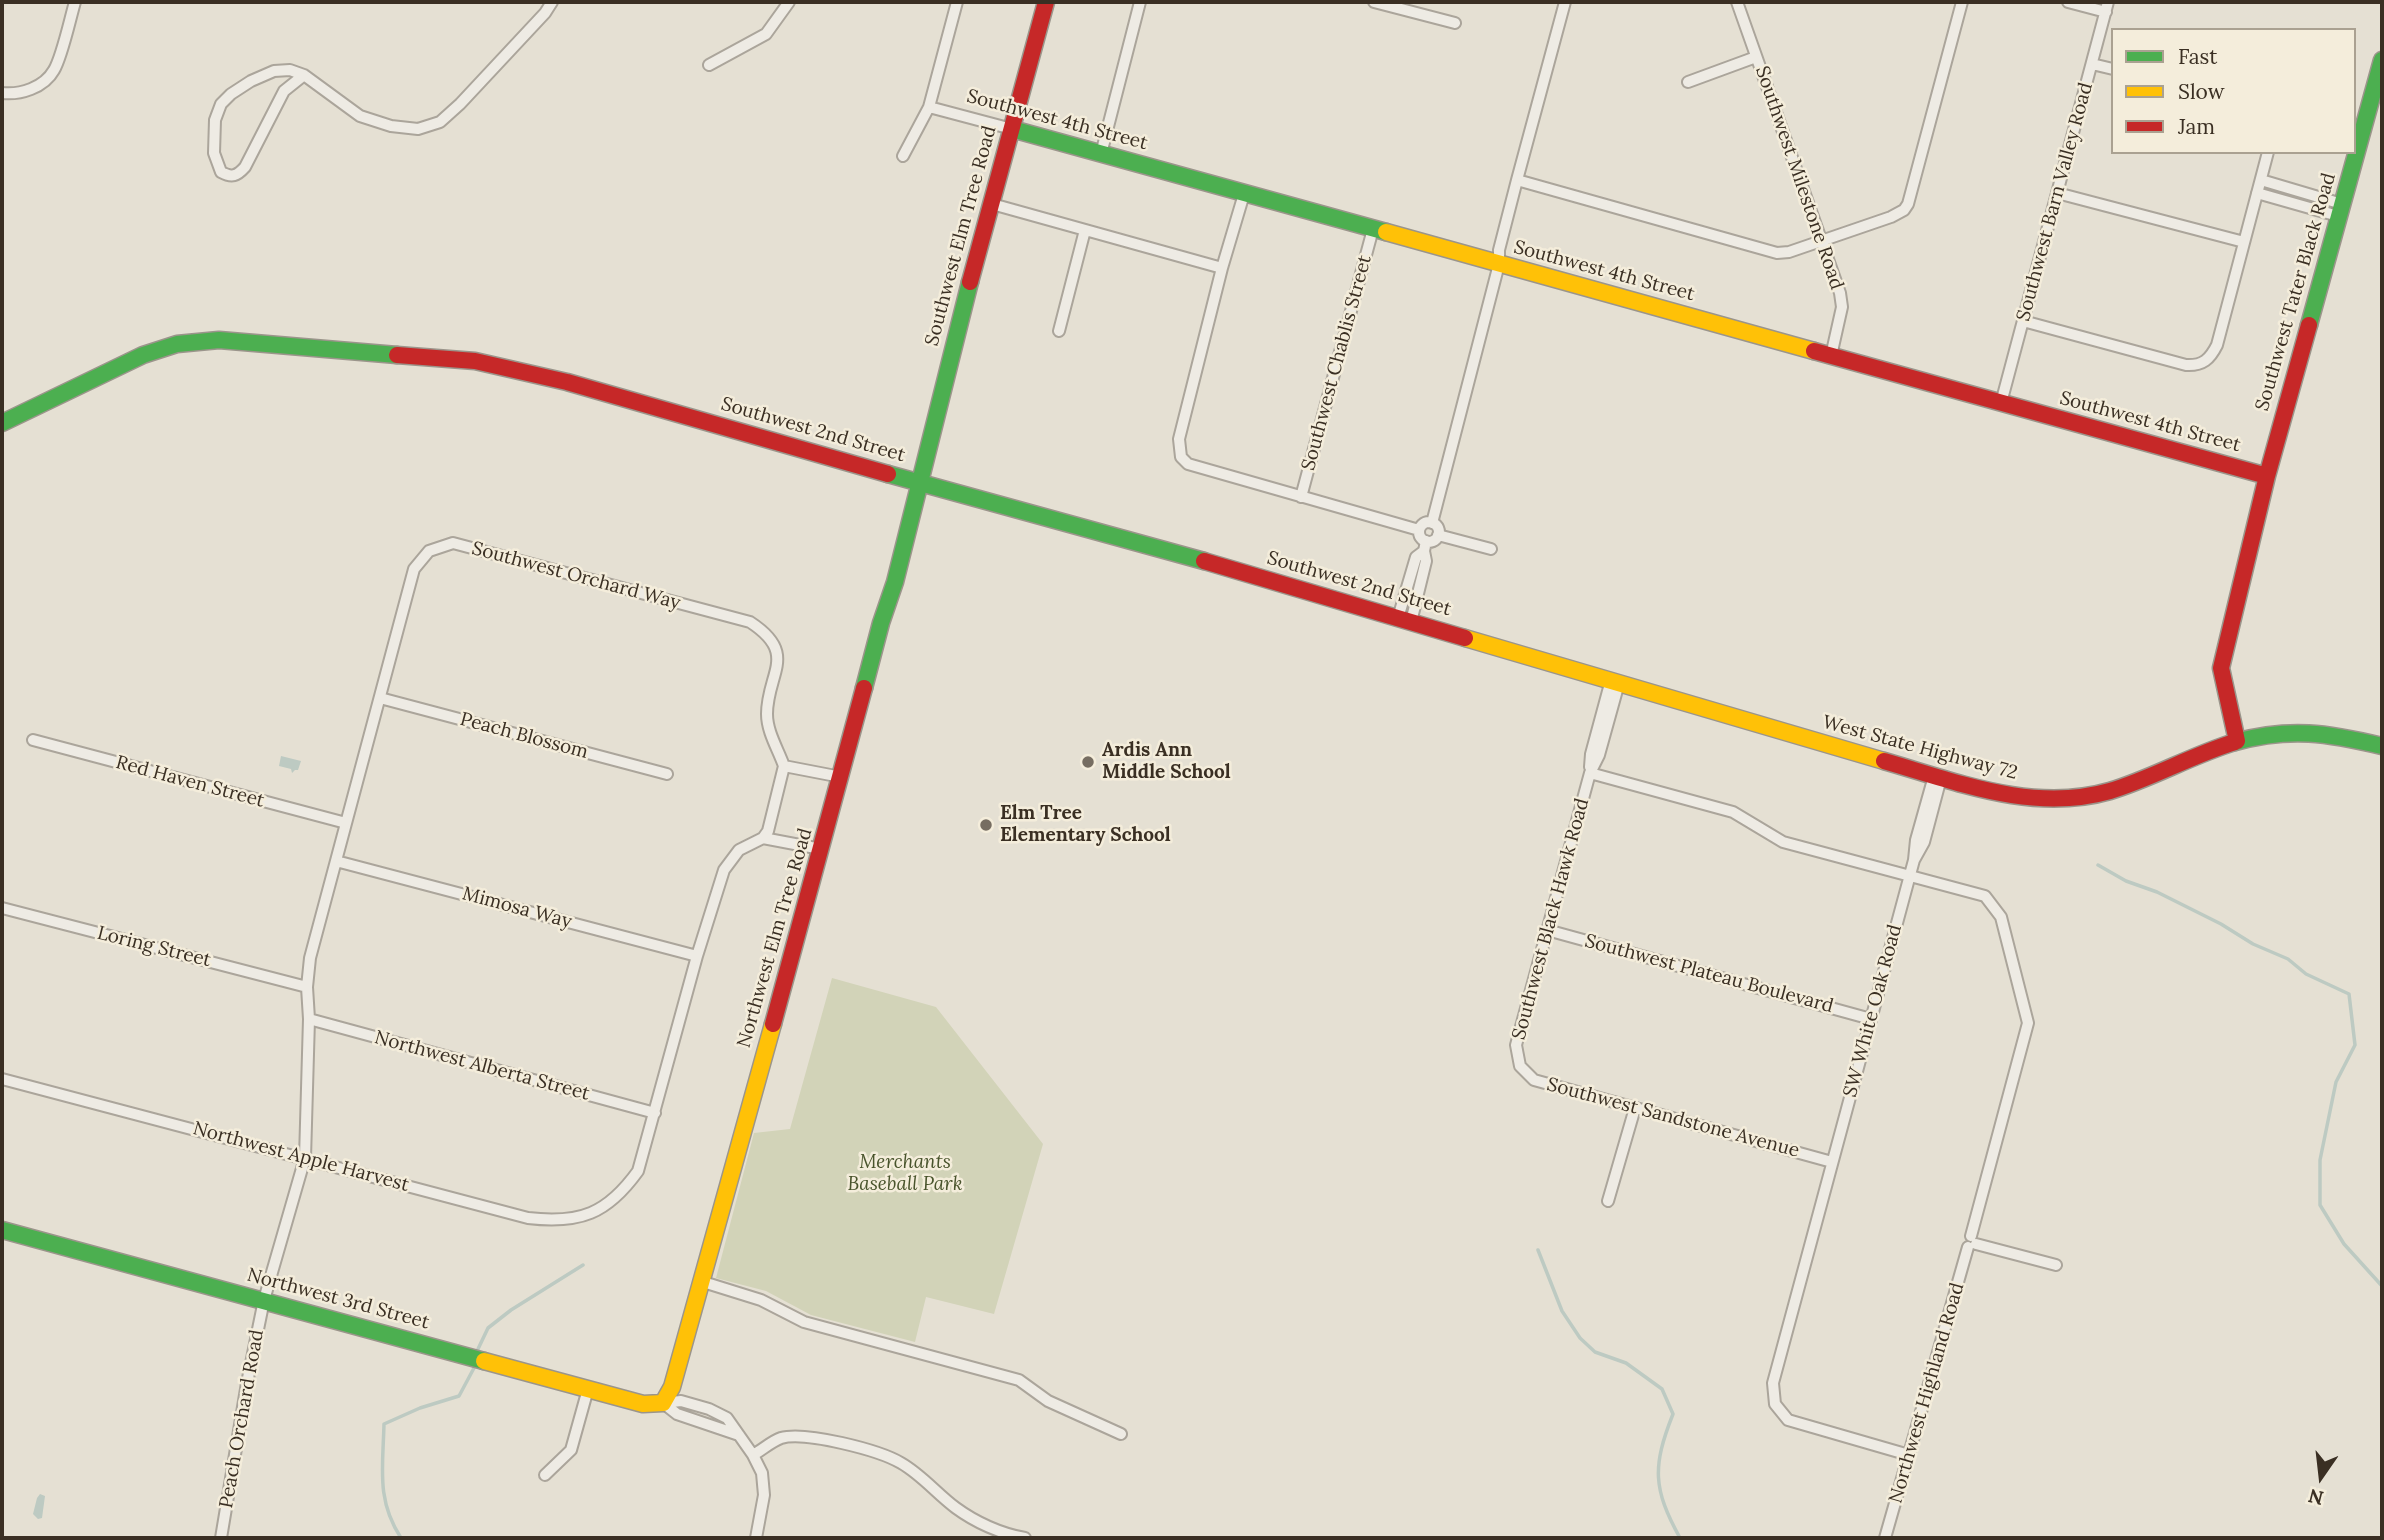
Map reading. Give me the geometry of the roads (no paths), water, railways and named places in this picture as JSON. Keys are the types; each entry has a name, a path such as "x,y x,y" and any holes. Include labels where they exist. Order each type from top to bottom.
{"street":[{"path":"2,93 16,94 34,89 54,72 75,2"},
{"path":"304,75 284,91 245,167 238,175 229,176 221,172 214,153 214,133 221,104 231,93 274,71 290,71 304,75 360,116 391,125 418,128 440,122 495,69 552,2"},
{"path":"709,65 766,34 789,2"},
{"path":"903,156 929,107 957,2"},
{"name":"Southwest Elm Tree Road","path":"920,481 1046,2"},
{"path":"1101,154 1140,2"},
{"path":"1374,2 1455,23"},
{"path":"1432,523 1499,264 1499,250 1565,2"},
{"name":"Southwest Milestone Road","path":"1737,2 1840,293 1842,307 1831,356"},
{"path":"1517,180 1785,254 1891,217 1904,210 1908,204 1962,2"},
{"path":"2068,2 2107,7"},
{"name":"Southwest Barn Valley Road","path":"2001,403 2107,7"},
{"path":"1689,82 1756,57"},
{"name":"Southwest Tater Black Road","path":"2236,741 2221,668 2267,476 2340,210 2380,78 2382,60"},
{"path":"2092,64 2111,69"},
{"name":"Southwest 4th Street","path":"929,107 2267,476"},
{"path":"2023,321 2186,365 2205,362 2217,345 2267,154"},
{"path":"2260,180 2340,210"},
{"path":"2057,193 2244,242"},
{"path":"2257,193 2340,210"},
{"path":"1244,194 1222,268 1179,439 1181,457 1188,464 1419,530"},
{"path":"992,204 1222,268"},
{"name":"Southwest Chablis Street","path":"1301,497 1373,229"},
{"path":"1059,331 1085,230"},
{"name":"Southwest 2nd Street","path":"2,423 143,355 177,344 219,340 503,365 920,481 1615,682"},
{"name":"Northwest Elm Tree Road","path":"663,1403 672,1387 881,623 895,582 920,481"},
{"path":"1419,530 1423,525 1432,523 1437,526 1438,535 1425,546"},
{"path":"1405,620 1426,561 1425,546 1419,530"},
{"path":"1438,535 1491,549"},
{"name":"Southwest Orchard Way","path":"304,1158 309,1019 307,987 310,958 414,569 429,551 453,543 750,622 764,631 777,656 767,713 771,734 784,766"},
{"name":"West State Highway 72","path":"1615,682 1990,792 2041,799 2081,797 2119,787 2236,741 2284,732 2345,737 2382,747"},
{"name":"Southwest Black Hawk Road","path":"1520,1066 1516,1045 1590,773 1591,754 1615,682"},
{"name":"Peach Blossom","path":"380,698 667,775"},
{"name":"Red Haven Street","path":"33,740 346,823"},
{"path":"655,1113 696,956 724,870 739,850 763,838 768,831 784,766 841,777"},
{"name":"Northwest Highland Road","path":"1590,773 1733,813 1783,842 1985,896 2001,917 2028,1023 1972,1242 1885,1538"},
{"name":"SW White Oak Road","path":"1909,1455 1788,1419 1775,1404 1773,1383 1910,876 1916,840 1938,777"},
{"path":"763,838 821,849"},
{"name":"Mimosa Way","path":"336,861 696,956"},
{"name":"Loring Street","path":"2,908 307,987"},
{"name":"Southwest Plateau Boulevard","path":"1548,930 1871,1019"},
{"name":"Northwest Alberta Street","path":"309,1019 655,1113"},
{"name":"Southwest Sandstone Avenue","path":"1520,1066 1534,1080 1832,1162"},
{"name":"Northwest Apple Harvest","path":"2,1079 528,1218 559,1221 600,1209 617,1198 638,1171 655,1113"},
{"path":"1608,1201 1635,1108"},
{"name":"Peach Orchard Road","path":"221,1538 264,1300 304,1158"},
{"name":"Northwest 3rd Street","path":"2,1230 588,1390 643,1404 663,1403"},
{"path":"1972,1242 2056,1265"},
{"path":"700,1281 761,1300 804,1322 1019,1380 1048,1401 1121,1434"},
{"path":"545,1475 571,1450 588,1390"},
{"path":"663,1403 677,1414 739,1435 753,1455 762,1472 764,1495 755,1538"},
{"path":"753,1455 781,1438 815,1437 855,1447 900,1462 926,1480 957,1508 986,1525 1019,1538"}],"waterway":[{"path":"2098,865 2126,881 2157,892 2221,924 2253,944 2288,959 2306,974 2349,994 2355,1045 2336,1082 2320,1160 2320,1205 2344,1244 2382,1286"},
{"path":"1538,1250 1562,1311 1580,1338 1595,1352 1626,1363 1662,1389 1673,1414 1661,1449 1658,1478 1665,1505 1680,1538"},
{"path":"478,1349 488,1328 511,1310 583,1265"},
{"path":"401,1538 384,1497 384,1424 420,1408 459,1396 474,1368"}],"place":[{"name":"Ardis Ann Middle School","path":"1088,762"},
{"name":"Elm Tree Elementary School","path":"986,825"}],"park label":[{"name":"Merchants Baseball Park","path":"905,1174"}]}
